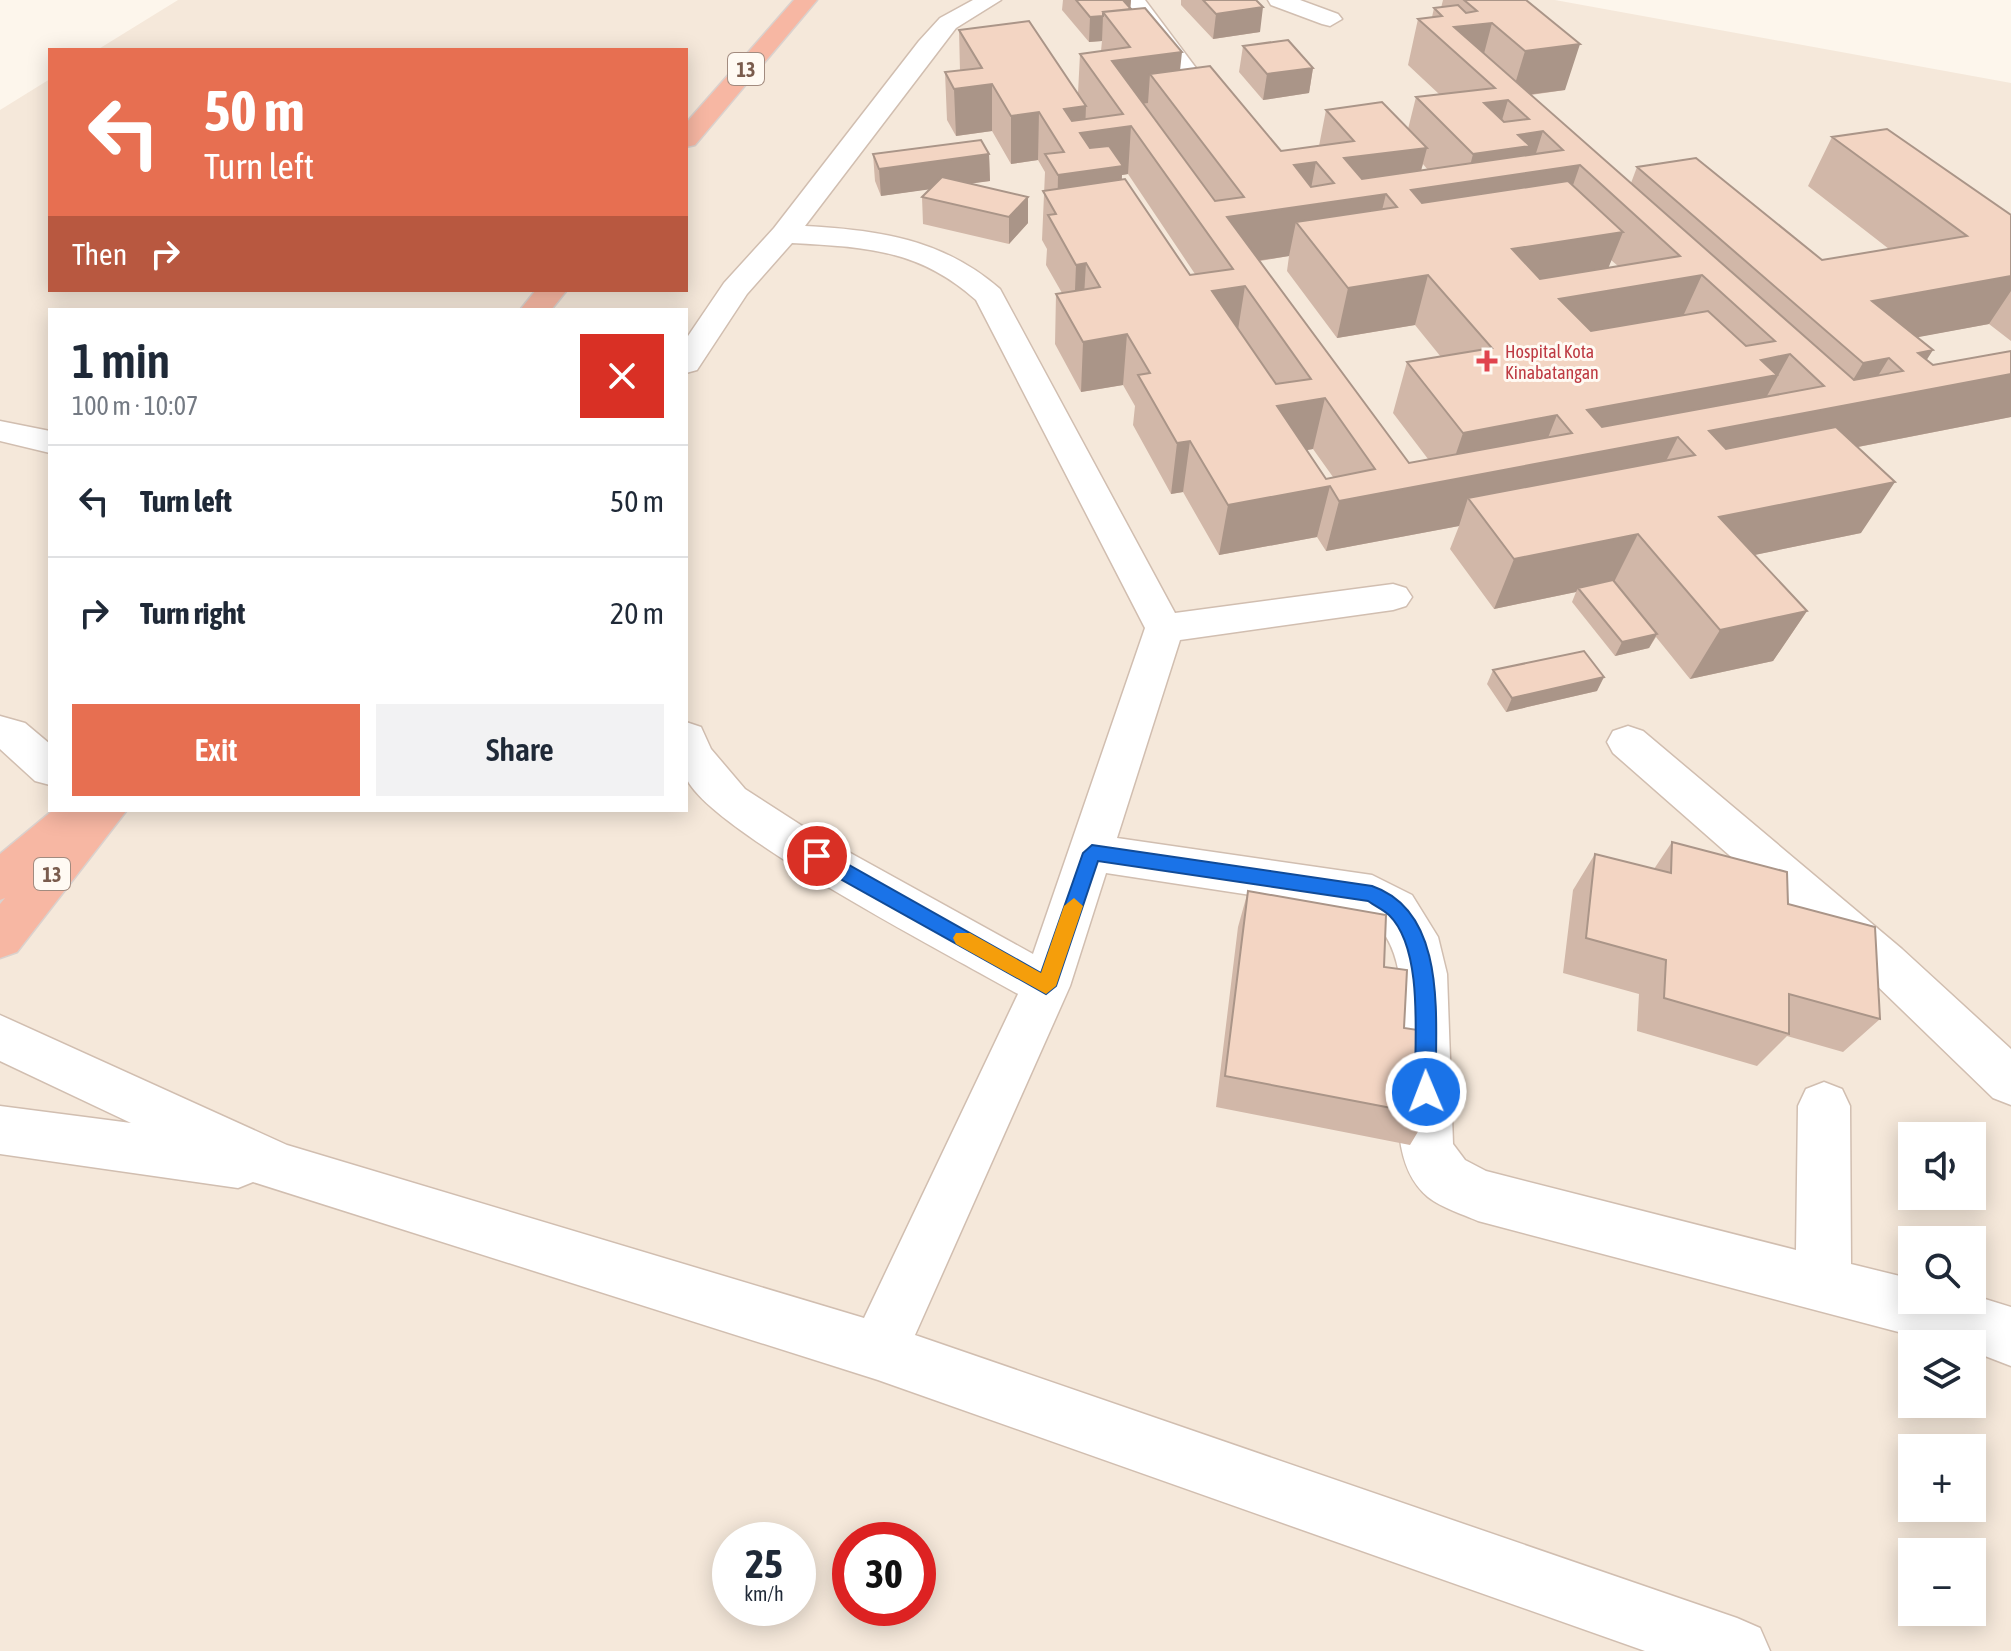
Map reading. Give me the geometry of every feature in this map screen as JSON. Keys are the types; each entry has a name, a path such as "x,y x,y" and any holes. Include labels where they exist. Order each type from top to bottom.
{"highway":[{"name":"13","path":"691,128 806,0"},
{"path":"537,308 550,292"},
{"name":"13","path":"0,881 82,812"},
{"name":"13","path":"0,938 103,812"}],"street":[{"path":"688,360 735,289 784,234 948,23 990,0"},
{"path":"1133,0 1237,140"},
{"path":"1279,0 1330,19"},
{"path":"784,234 866,238 915,248 965,271 989,295 1164,628 1046,986 878,1351"},
{"path":"0,431 48,442"},
{"path":"1164,628 1393,597"},
{"path":"0,732 10,734 48,767"},
{"path":"1628,742 1885,963 2011,1082"},
{"path":"688,743 694,757 730,801 791,842 1046,986"},
{"path":"1092,853 1372,894 1396,909 1415,937 1423,974 1427,1151 1446,1178 1478,1195 1999,1330 2011,1337"},
{"path":"0,1037 280,1168 878,1351 1737,1651"},
{"path":"1823,1284 1824,1106"},
{"path":"0,1130 280,1168"}],"shaded area":[{"path":"178,0 1555,0 2011,83 2011,1651 0,1651 0,110 48,80 48,292 688,292 688,48 100,48"}],"building":[{"path":"1076,0 1123,0 1131,9 1103,12 1103,16 1090,17"},
{"path":"1203,0 1256,0 1263,7 1216,14"},
{"path":"1464,0 1526,0 1580,44 1525,51 1492,23 1454,27 1854,380 1903,371 1889,358 1863,363 1637,167 1696,158 1822,260 1967,236 1832,137 1887,129 2011,215 2011,276 1872,301 1933,350 1918,353 1933,365 2011,351 2011,374 1709,431 1726,449 1836,427 1895,482 1719,517 1807,611 1720,630 1638,534 1514,559 1468,498 1695,455 1678,437 1339,501 1330,486 1228,505 1190,441 1177,443 1138,375 1150,373 1127,334 1083,342 1056,294 1100,287 1086,263 1076,265 1048,215 1056,214 1043,191 1125,179 1190,275 1233,269 1131,126 1080,133 1090,148 1109,146 1123,166 1058,175 1045,154 1064,152 1039,112 1011,116 992,84 954,89 945,72 982,68 959,30 1029,21 1086,106 1064,109 1072,121 1123,114 1080,54 1130,47 1103,12 1145,8 1182,52 1112,61 1215,201 1244,197 1150,74 1210,66 1281,151 1354,141 1326,110 1382,102 1427,148 1344,158 1362,179 1563,150 1543,131 1518,135 1530,146 1473,154 1416,97 1495,88 1418,19 1442,16 1434,8 1458,5 1466,13 1477,11","holes":["1508,100 1529,119 1504,122 1484,103","1316,162 1334,183 1311,187 1294,165","1580,165 1680,256 1540,279 1512,249 1623,232 1568,181 1422,203 1411,190","1386,194 1397,207 1296,222 1348,288 1428,275 1492,348 1407,362 1463,433 1557,415 1572,433 1409,463 1227,217","1702,275 1775,341 1746,346 1708,311 1591,331 1559,299","1245,286 1311,379 1276,384 1212,291","1790,354 1824,386 1602,427 1587,410 1777,375 1761,360","1325,398 1375,469 1326,479 1277,406"]},
{"path":"1288,40 1313,68 1267,74 1243,46"},
{"path":"981,140 989,154 879,169 873,154"},
{"path":"942,177 1028,197 1009,217 922,197"},
{"path":"1613,580 1657,634 1622,642 1578,588"},
{"path":"1584,651 1604,677 1512,698 1493,670"},
{"path":"1672,842 1787,872 1788,904 1875,927 1880,1019 1789,994 1789,1034 1664,998 1666,960 1586,938 1595,854 1671,873"},
{"path":"1248,891 1386,915 1384,967 1407,970 1404,1028 1431,1032 1428,1115 1225,1076"}],"slow traffic":[{"path":"963,938 1046,986 1074,906"}],"place":[{"name":"Hospital Kota Kinabatangan","path":"1487,361"}],"route":[{"path":"817,856 1046,986 1092,853 1372,894 1396,909 1415,937 1423,974 1426,1092"}]}
